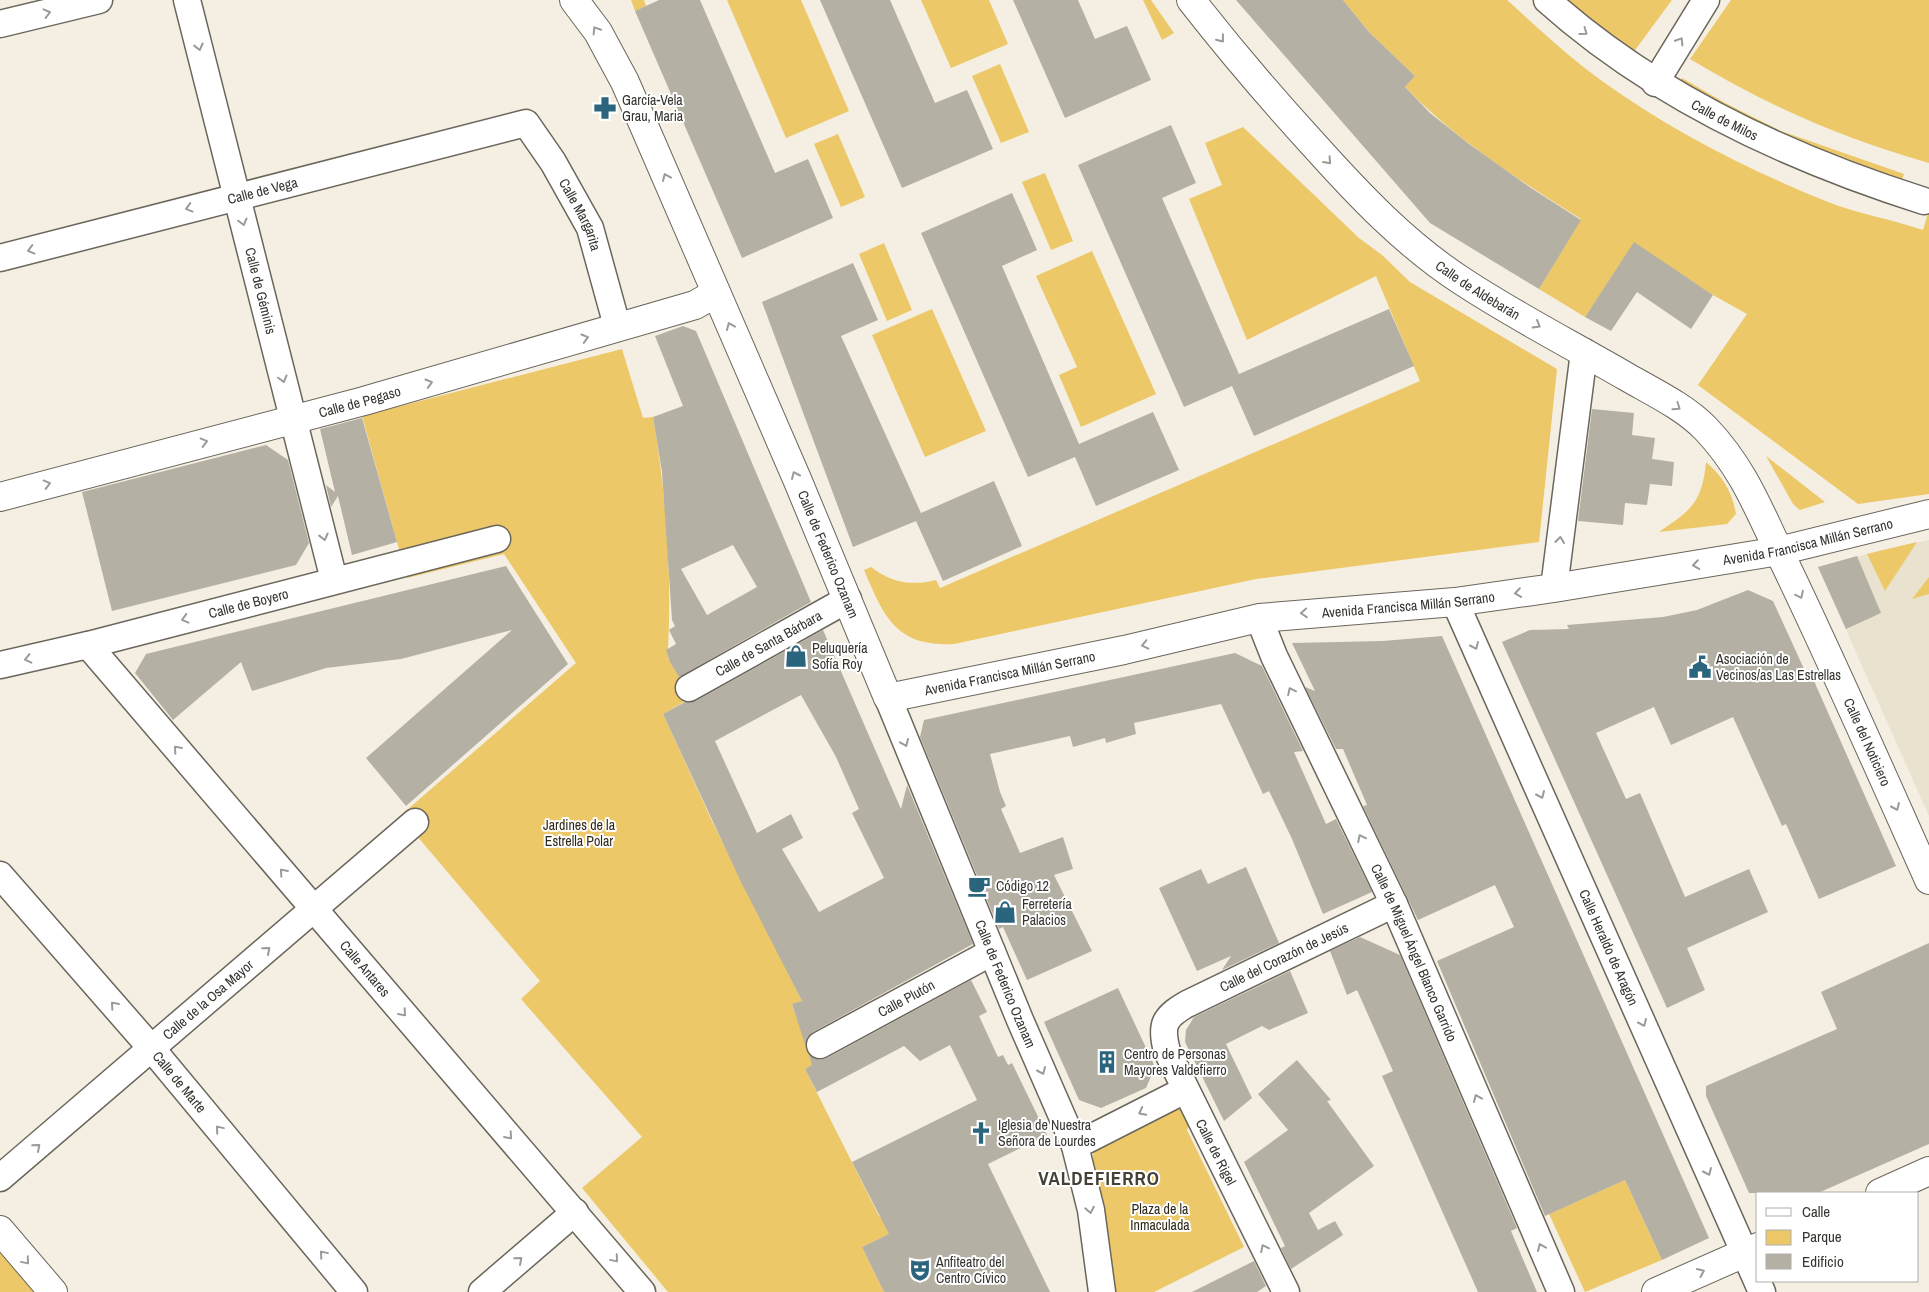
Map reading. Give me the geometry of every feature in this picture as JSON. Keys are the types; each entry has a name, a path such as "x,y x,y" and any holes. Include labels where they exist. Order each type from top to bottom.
{"street":[{"path":"0,24 99,0"},
{"name":"Calle de Géminis","path":"187,0 334,580"},
{"name":"Calle de Federico Ozanam","path":"574,0 598,32 625,82 848,599 992,952 1075,1146 1091,1210 1102,1292"},
{"name":"Calle de Aldebarán","path":"1191,0 1239,61 1367,204 1412,244 1462,281 1666,399 1702,425 1724,449 1742,475 1754,495 1779,552"},
{"name":"Calle de Milos","path":"1547,0 1575,25 1655,83 1793,153 1924,201"},
{"path":"1655,83 1706,0"},
{"name":"Calle de Vega","path":"0,258 526,123"},
{"name":"Calle Margarita","path":"526,123 553,162 590,228 614,314"},
{"name":"Calle de Pegaso","path":"0,497 364,401 607,332 695,305 716,293"},
{"path":"1554,588 1584,352"},
{"name":"Avenida Francisca Millán Serrano","path":"888,698 1124,650 1259,618 1454,602 1554,588 1779,552 1929,514"},
{"name":"Calle de Boyero","path":"0,665 88,645 497,539"},
{"name":"Calle del Noticiero","path":"1779,552 1929,880"},
{"name":"Calle de Santa Bárbara","path":"689,688 848,599"},
{"name":"Calle Heraldo de Aragón","path":"1454,602 1751,1250 1756,1269"},
{"name":"Calle de Miguel Ángel Blanco Garrido","path":"1259,618 1274,656 1394,904 1561,1292"},
{"name":"Calle Antares","path":"88,645 642,1292"},
{"name":"Calle de la Osa Mayor","path":"0,1178 415,822"},
{"name":"Calle de Marte","path":"0,875 152,1049 354,1292"},
{"name":"Calle del Corazón de Jesús","path":"1175,1011 1394,904"},
{"name":"Calle Plutón","path":"820,1045 992,952"},
{"name":"Calle de Rigel","path":"1175,1011 1165,1022 1164,1041 1185,1090 1286,1292"},
{"path":"1075,1146 1185,1090"},
{"path":"1882,1192 1929,1171"},
{"path":"482,1292 575,1212"},
{"path":"0,1230 53,1292"},
{"path":"1656,1292 1751,1250"}],"shaded area":[{"path":"1929,540 1929,816 1818,567"}],"green space":[{"path":"631,0 644,0 646,6 635,11"},
{"path":"727,0 801,0 849,111 786,138"},
{"path":"921,0 989,0 1008,44 951,68"},
{"path":"1143,0 1151,0 1174,33 1162,40"},
{"path":"1343,0 1507,0 1565,52 1602,81 1683,133 1740,163 1828,202 1923,230 1929,210 1929,494 1858,504 1698,385 1747,314 1713,295 1634,243 1585,317 1539,289 1581,219 1489,158 1425,106 1405,87 1415,76 1369,32"},
{"path":"1557,0 1672,0 1630,57"},
{"path":"1731,0 1929,0 1929,163 1835,132 1748,92 1690,59"},
{"path":"1000,64 1029,132 1001,143 972,76"},
{"path":"1682,78 1727,104 1781,131 1904,174 1901,183 1825,158 1678,85"},
{"path":"1243,127 1359,238 1382,255 1410,282 1557,369 1539,542 1256,579 954,644 934,644 905,634 886,615 864,570 871,567 886,577 902,582 919,583 936,580 940,588 1420,381 1376,276 1247,340 1189,199 1222,185 1205,143"},
{"path":"838,134 865,197 841,207 814,144"},
{"path":"1045,173 1073,241 1051,250 1022,182"},
{"path":"884,243 912,310 887,321 859,254"},
{"path":"1092,251 1156,394 1081,427 1059,375 1077,367 1036,276"},
{"path":"932,309 986,431 925,457 872,335"},
{"name":"Jardines de la Estrella Polar","path":"622,349 643,418 653,417 665,503 667,532 668,649 671,655 668,657 691,698 663,714 712,821 802,1001 792,1005 814,1064 805,1069 879,1216 908,1225 862,1247 884,1292 668,1292 582,1188 642,1137 521,999 540,981 400,816 576,663 504,554 407,578 362,416"},
{"path":"1766,456 1825,502 1800,510 1793,504"},
{"path":"1706,462 1726,485 1736,514 1727,524 1659,532 1679,518 1693,504 1701,487"},
{"path":"1917,542 1885,591 1867,554"},
{"path":"1929,577 1929,594 1912,599"},
{"name":"Plaza de la Inmaculada","path":"1179,1106 1186,1111 1192,1120 1187,1130 1244,1247 1154,1292 1110,1292 1090,1162 1095,1150"},
{"path":"1625,1180 1662,1260 1585,1292 1549,1214"},
{"path":"0,1230 53,1292 0,1292"}],"building":[{"path":"659,0 700,0 775,173 808,159 833,218 742,258 635,11"},
{"path":"820,0 890,0 935,103 967,90 993,149 902,188"},
{"path":"1013,0 1078,0 1095,39 1127,26 1151,80 1065,118"},
{"path":"1236,0 1343,0 1369,32 1415,76 1405,87 1430,113 1469,144 1531,188 1581,220 1539,289 1430,223"},
{"path":"1171,125 1196,183 1162,198 1239,374 1389,309 1414,366 1254,436 1232,386 1184,407 1078,165"},
{"path":"1012,193 1037,250 1002,266 1079,444 1153,412 1179,470 1096,506 1075,457 1028,477 921,233"},
{"path":"1634,242 1713,295 1691,329 1637,292 1611,331 1585,317"},
{"path":"853,263 878,320 841,336 921,513 994,481 1022,546 943,581 916,521 853,547 762,302"},
{"path":"683,326 696,331 811,602 679,677 670,662 666,650 676,644 669,630 675,626 672,620 662,472 653,417 683,406 655,336","holes":["733,545 757,587 707,615 681,569"]},
{"path":"1592,409 1634,413 1632,435 1655,438 1652,459 1674,462 1672,486 1650,484 1647,505 1625,503 1623,525 1578,521"},
{"path":"362,418 397,542 352,555 338,496 331,507 326,485 335,492 320,429"},
{"path":"266,445 288,460 309,543 296,565 112,611 82,492"},
{"path":"1857,556 1881,613 1846,629 1818,567"},
{"path":"506,566 568,664 406,806 366,758 512,630 401,659 326,668 252,691 241,662 173,720 135,673 146,654"},
{"path":"1748,590 1773,601 1810,682 1814,681 1896,866 1819,899 1786,824 1782,826 1733,717 1671,745 1654,707 1596,733 1626,799 1640,793 1685,897 1749,869 1768,912 1687,948 1705,990 1667,1008 1502,642 1530,630 1569,629 1567,625 1663,617 1697,610"},
{"path":"823,630 901,809 907,785 973,944 813,1032 805,1044 792,1004 802,1001 741,882 663,714 685,702 696,701","holes":["801,695 836,757 859,809 852,813 884,878 819,912 782,849 803,838 791,814 757,833 715,741"]},
{"path":"1442,636 1709,1238 1662,1260 1625,1180 1545,1216 1437,961 1514,927 1495,885 1418,920 1363,806 1367,805 1343,749 1336,749 1305,687 1315,691 1292,643 1383,641"},
{"path":"1235,653 1262,666 1303,751 1294,752 1326,824 1336,819 1372,892 1323,914 1292,839 1269,791 1263,794 1221,704 1134,723 1136,734 1106,743 1105,738 1073,747 1070,736 990,754 1000,792 1006,806 1001,809 1020,853 1063,837 1073,869 1054,875 1092,951 1027,980 1003,927 999,929 920,737 924,720"},
{"path":"1246,867 1279,943 1222,970 1231,956 1197,971 1159,888 1201,869 1208,884"},
{"path":"1360,937 1400,955 1517,1228 1511,1231 1537,1292 1478,1292 1382,1076 1393,1071 1357,990 1347,995 1330,951"},
{"path":"1929,943 1929,1144 1820,1192 1749,1193 1706,1096 1706,1086 1837,1029 1821,992"},
{"path":"1290,971 1308,1013 1269,1030 1262,1026 1226,1044 1252,1098 1224,1121 1185,1042 1186,1030 1194,1017"},
{"path":"971,980 987,1012 979,1016 998,1057 1003,1055 1008,1065 1012,1063 1047,1135 988,1164 1050,1292 884,1292 862,1247 889,1234 852,1162 977,1100 950,1045 920,1061 904,1046 817,1092 805,1069 812,1065 809,1054 819,1060 827,1058"},
{"name":"Centro de Personas Mayores Valdefierro","path":"1118,988 1155,1067 1146,1088 1101,1108 1079,1100 1044,1022"},
{"path":"1297,1060 1331,1100 1327,1101 1374,1166 1309,1213 1318,1230 1335,1221 1343,1235 1291,1269 1281,1248 1285,1246 1244,1162 1288,1130 1258,1094"},
{"path":"1254,1261 1266,1286 1257,1292 1192,1292"}],"place":[{"name":"García-Vela Grau, Maria","path":"605,108"},
{"name":"Peluquería Sofía Roy","path":"796,656"},
{"name":"Asociación de Vecinos/as Las Estrellas","path":"1700,667"},
{"name":"Código 12","path":"979,886"},
{"name":"Ferretería Palacios","path":"1005,912"},
{"name":"Centro de Personas Mayores Valdefierro","path":"1107,1062"},
{"name":"Iglesia de Nuestra Señora de Lourdes","path":"981,1133"},
{"name":"Anfiteatro del Centro Cívico","path":"920,1270"}],"district":[{"name":"VALDEFIERRO","path":"1099,1178"}]}
